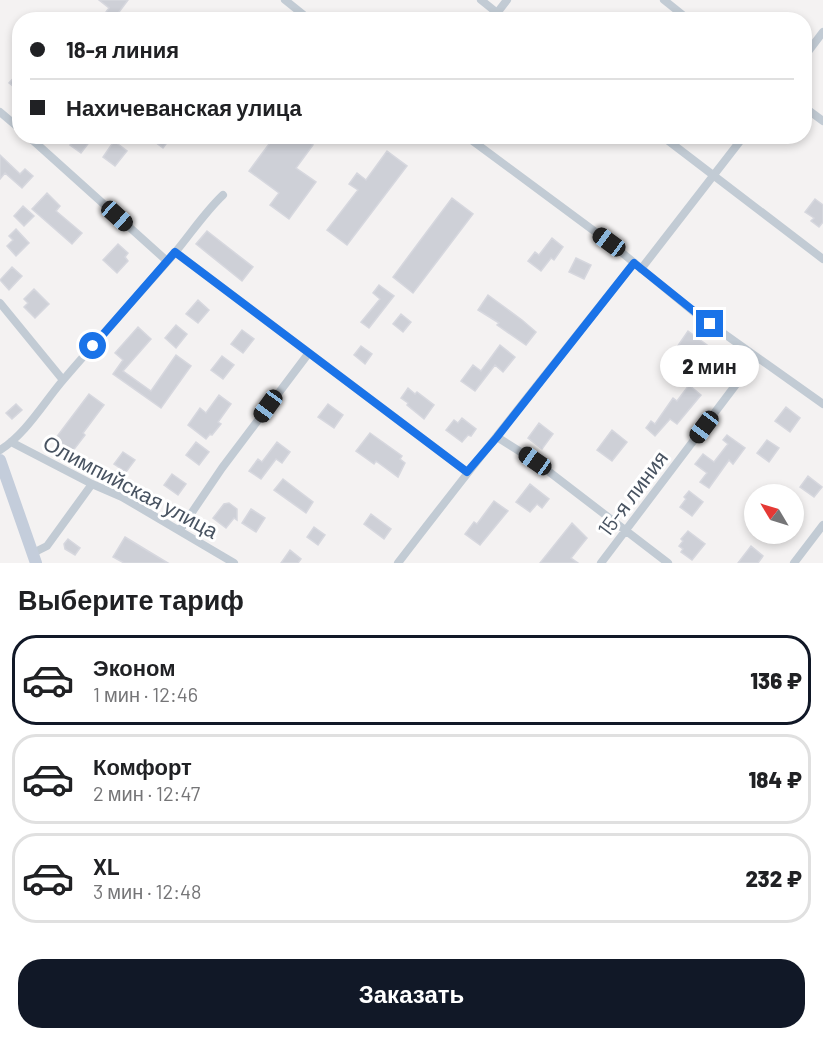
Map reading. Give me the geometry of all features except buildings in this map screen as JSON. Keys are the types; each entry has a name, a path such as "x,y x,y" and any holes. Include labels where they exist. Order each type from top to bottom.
{"street":[{"path":"285,0 300,12"},
{"path":"481,0 496,12"},
{"path":"498,12 507,0"},
{"path":"664,0 679,12"},
{"path":"812,46 823,32"},
{"path":"0,112 12,122"},
{"path":"36,144 167,261"},
{"path":"477,144 609,242 694,313 823,404"},
{"path":"672,144 823,260"},
{"path":"398,563 467,472 714,176 738,144"},
{"path":"0,450 11,442 223,195"},
{"path":"175,252 467,472"},
{"path":"0,303 63,380"},
{"path":"180,530 308,354"},
{"name":"15-я линия","path":"601,563 756,357"},
{"path":"497,437 535,461 668,563"},
{"name":"Олимпийская улица","path":"11,442 122,497 234,563"},
{"path":"0,460 34,558 47,546 92,484"},
{"path":"794,563 823,525"}],"route":[{"path":"93,346 175,252 467,472 634,263 710,324"}]}
